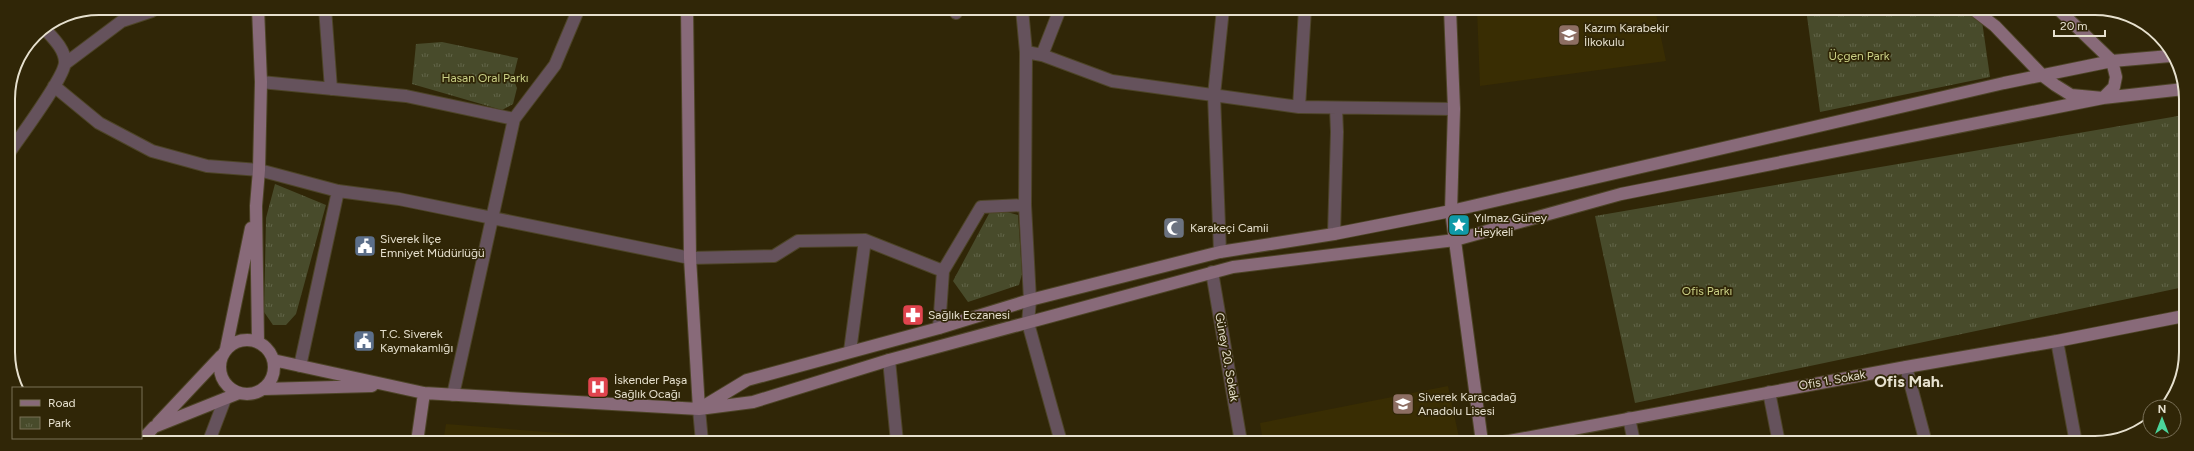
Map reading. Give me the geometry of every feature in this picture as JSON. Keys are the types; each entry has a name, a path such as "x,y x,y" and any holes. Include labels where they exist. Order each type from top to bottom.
{"main road":[{"path":"258,15 261,82 259,170 256,206 258,342"},
{"path":"687,15 690,258 699,408"},
{"path":"1450,15 1454,109 1451,211 1481,436"},
{"path":"1981,15 1995,26 2043,76 2071,95 2102,98 2114,87 2116,77 2112,61 2064,15"},
{"path":"699,408 747,380 939,328 1030,300 1220,252 1334,234 1451,211 2112,61 2167,56"},
{"path":"273,360 424,393 699,408 753,402 889,360 1233,267 1455,240 1621,194 2102,98 2178,90"},
{"path":"256,206 220,374 224,383 230,389 239,393 252,394 264,389 394,386"},
{"name":"Ofis 1. Sokak","path":"1535,436 1906,367 2057,342 2179,317"},
{"path":"146,436 234,343 242,340 258,342 265,346 273,360 273,376 264,389"},
{"path":"154,427 239,393"},
{"path":"418,436 424,393"}],"street":[{"path":"15,143 54,86 66,63 122,21 140,15"},
{"path":"326,15 331,89"},
{"path":"454,395 494,220 514,119 555,65 575,15"},
{"path":"1023,15 1026,52 1025,205 1030,300 1028,323 1059,436"},
{"path":"1042,55 1058,15"},
{"path":"1220,252 1214,95 1222,15"},
{"path":"1299,107 1305,15"},
{"path":"48,33 63,53 66,63"},
{"path":"1026,52 1042,55 1112,81 1299,107 1454,109"},
{"path":"261,82 406,96 514,119"},
{"path":"54,86 99,122 152,151 207,166 259,170 338,191 399,199 494,220 690,258 774,256 798,241 865,240 943,271"},
{"path":"1334,234 1337,132 1336,108"},
{"path":"300,366 338,191"},
{"path":"939,328 943,271 982,206 1025,205"},
{"path":"850,351 865,240"},
{"name":"Güney 20. Sokak","path":"1212,272 1240,436"},
{"path":"2057,342 2075,436"},
{"path":"889,360 896,436"},
{"path":"1906,367 1924,436"},
{"path":"1769,392 1778,436"},
{"path":"211,436 225,399"},
{"path":"699,408 701,436"},
{"path":"1629,418 1633,436"}],"shaded area":[{"name":"Kazım Karabekir İlkokulu","path":"1477,15 1656,15 1666,61 1480,86"},
{"name":"Siverek Karacadağ Anadolu Lisesi","path":"1448,386 1459,436 1262,436 1260,423"},
{"path":"446,424 598,436 444,436"}],"green space":[{"name":"Üçgen Park","path":"1807,15 1981,15 1990,77 1820,112"},
{"name":"Hasan Oral Parkı","path":"442,42 518,58 513,78 517,88 513,104 502,110 412,84 416,44"},
{"name":"Ofis Parkı","path":"2179,116 2179,288 1635,403 1595,216"},
{"path":"275,184 326,205 296,314 286,325 273,325 264,312 266,218"},
{"path":"992,208 1018,215 1022,274 1019,285 968,302 953,281"}],"place":[{"name":"Kazım Karabekir İlkokulu","path":"1569,35"},
{"name":"Yılmaz Güney Heykeli","path":"1459,225"},
{"name":"Karakeçi Camii","path":"1174,228"},
{"name":"Siverek İlçe Emniyet Müdürlüğü","path":"365,246"},
{"name":"Sağlık Eczanesi","path":"913,315"},
{"name":"T.C. Siverek Kaymakamlığı","path":"364,341"},
{"name":"İskender Paşa Sağlık Ocağı","path":"598,387"},
{"name":"Siverek Karacadağ Anadolu Lisesi","path":"1403,404"}],"district":[{"name":"Ofis Mah.","path":"1909,381"}]}
